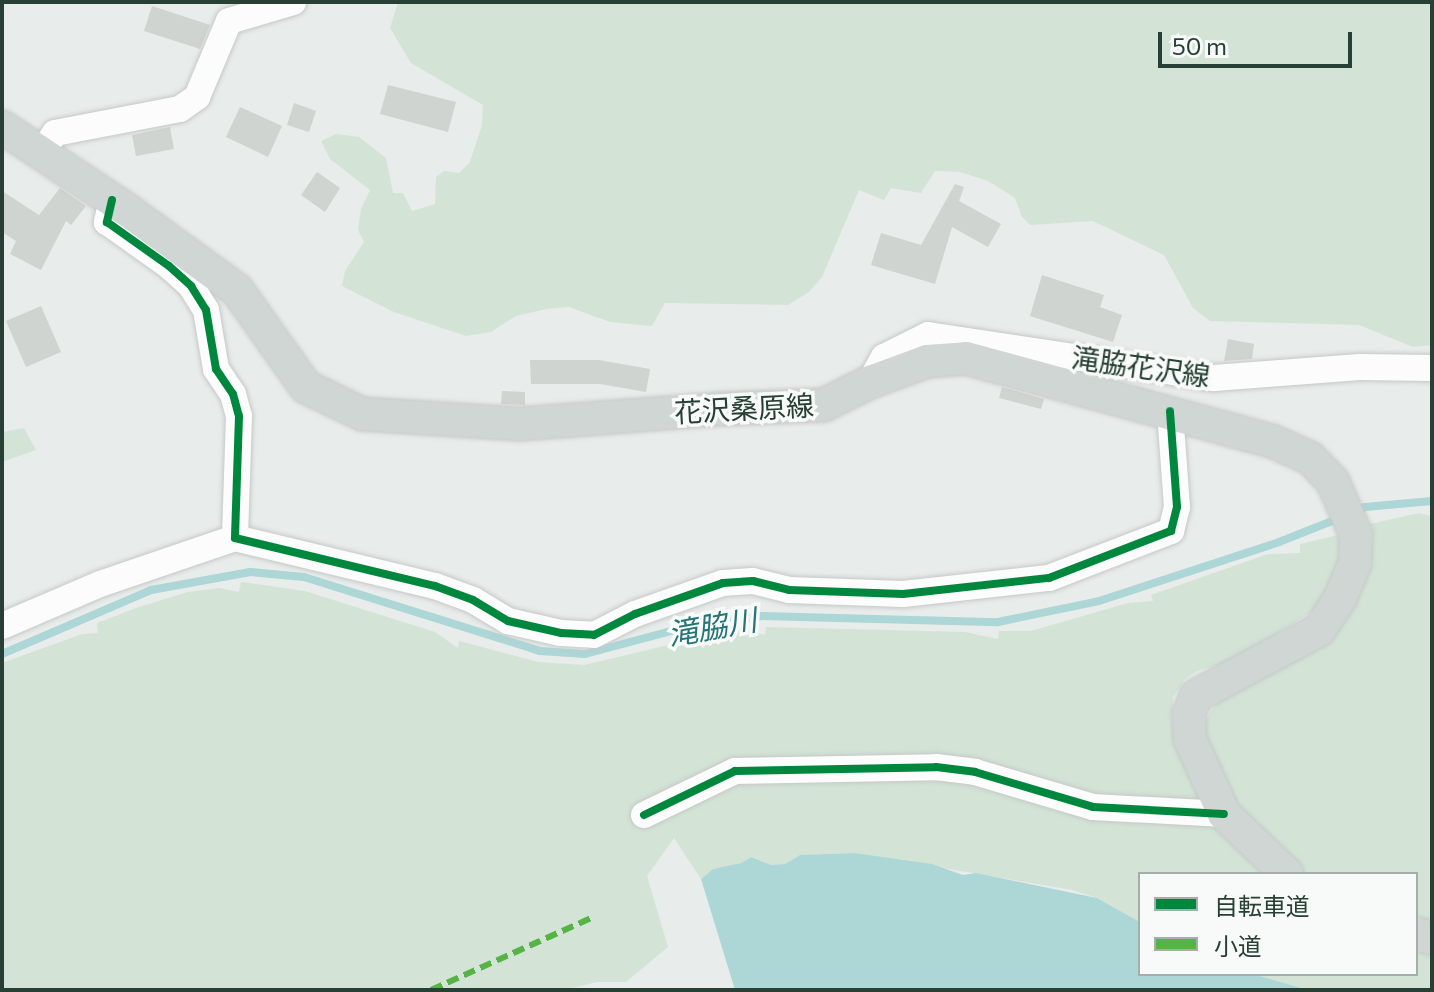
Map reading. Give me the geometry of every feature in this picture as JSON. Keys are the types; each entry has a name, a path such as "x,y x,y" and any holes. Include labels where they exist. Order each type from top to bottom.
{"main road":[{"name":"花沢桑原線","path":"2,127 112,200 237,290 306,387 362,414 520,424 824,405 870,382 927,361 966,358 1170,411 1272,441 1310,458 1333,482 1356,535 1355,563 1340,599 1319,630 1196,696 1189,714 1190,739 1224,814 1285,872"}],"street":[{"path":"42,152 55,133 180,109 197,97 229,21 293,2"},
{"path":"112,200 107,222 169,266 191,286 206,310 216,369 233,394 239,416 235,538"},
{"name":"滝脇花沢線","path":"870,382 884,357 928,335 1214,378 1360,367 1432,368"},
{"path":"2,626 100,584 235,538 376,569 473,600 508,621 572,634 594,635 635,614 723,583 753,581 789,590 903,594 1049,578 1171,531 1177,507 1170,411"},
{"path":"644,815 735,771 936,767 975,772 1093,807 1224,814"}],"green space":[{"path":"398,2 1432,2 1432,345 1413,347 1359,325 1210,321 1193,308 1164,255 1093,221 1030,225 1022,217 1015,198 988,181 960,172 935,171 921,193 891,188 884,200 859,190 822,277 809,292 788,305 665,303 652,326 610,322 569,307 546,309 516,316 491,332 466,336 394,312 342,286 345,271 364,242 358,230 361,209 370,190 330,159 321,141 336,134 359,137 386,158 393,193 403,193 412,211 435,204 436,177 444,171 459,173 470,162 482,125 483,105 411,63 390,28"},
{"path":"24,428 36,450 2,462 2,432"},
{"path":"1419,513 1432,516 1432,928 1418,924 1418,872 1303,872 1237,806 1212,768 1203,725 1218,700 1337,629 1354,607 1362,583 1369,559 1370,524"},
{"path":"1338,535 1344,554 1338,572 1318,607 1239,659 1197,671 1185,679 1173,697 1172,720 1214,827 1245,843 1267,872 1138,872 1138,921 1097,898 1072,890 854,853 800,855 785,864 771,865 751,857 741,863 713,869 701,879 674,838 647,876 668,947 626,982 597,982 565,990 2,990 2,663 82,634 98,633 97,623 136,608 188,592 219,588 239,592 241,582 305,591 435,632 458,648 459,641 538,662 584,665 741,628 765,635 766,627 965,632 998,639 999,631 1031,631 1128,603 1153,601 1151,595 1268,554 1300,553 1300,544"},
{"path":"1418,946 1432,950 1432,990 1308,990 1260,976 1418,976"}],"water":[{"path":"854,853 932,864 963,875 976,873 1097,898 1138,921 1138,976 1260,976 1308,990 735,990 701,879 713,869 741,863 751,857 771,865 785,864 800,855"}],"building":[{"path":"152,6 210,25 200,49 144,31"},
{"path":"388,85 456,102 448,132 380,114"},
{"path":"294,103 316,111 309,132 287,125"},
{"path":"240,107 282,126 268,157 226,137"},
{"path":"170,127 174,149 136,156 132,135"},
{"path":"317,172 340,188 325,212 301,195"},
{"path":"955,184 964,187 959,201 1001,224 988,247 952,227 935,284 871,265 881,233 921,245"},
{"path":"60,188 86,206 71,225 66,221 41,270 10,254 16,241 2,232 2,191 39,215"},
{"path":"1042,275 1104,295 1100,307 1122,315 1113,342 1030,316"},
{"path":"41,306 61,352 26,367 6,321"},
{"path":"1228,339 1254,344 1252,359 1224,361"},
{"path":"530,360 599,360 650,369 646,392 600,384 531,384"},
{"path":"1002,387 1044,399 1041,409 999,398"},
{"path":"502,391 525,392 525,405 501,404"}],"waterway":[{"name":"滝脇川","path":"1354,512 1365,507 1432,501"},
{"name":"滝脇川","path":"2,654 151,590 250,572 304,577 540,651 585,654 690,626 762,616 998,622 1099,601 1279,542 1342,517"}],"marked path":[{"path":"431,990 591,918"}],"cycle path":[{"path":"112,200 107,222 169,266 191,286 206,310 216,369 233,394 239,416 235,538 435,586 473,600 508,621 561,633 594,635 635,614 723,583 753,581 789,590 903,594 1049,578 1171,531 1177,507 1170,411"},
{"path":"644,815 735,771 936,767 975,772 1093,807 1224,814"}]}
